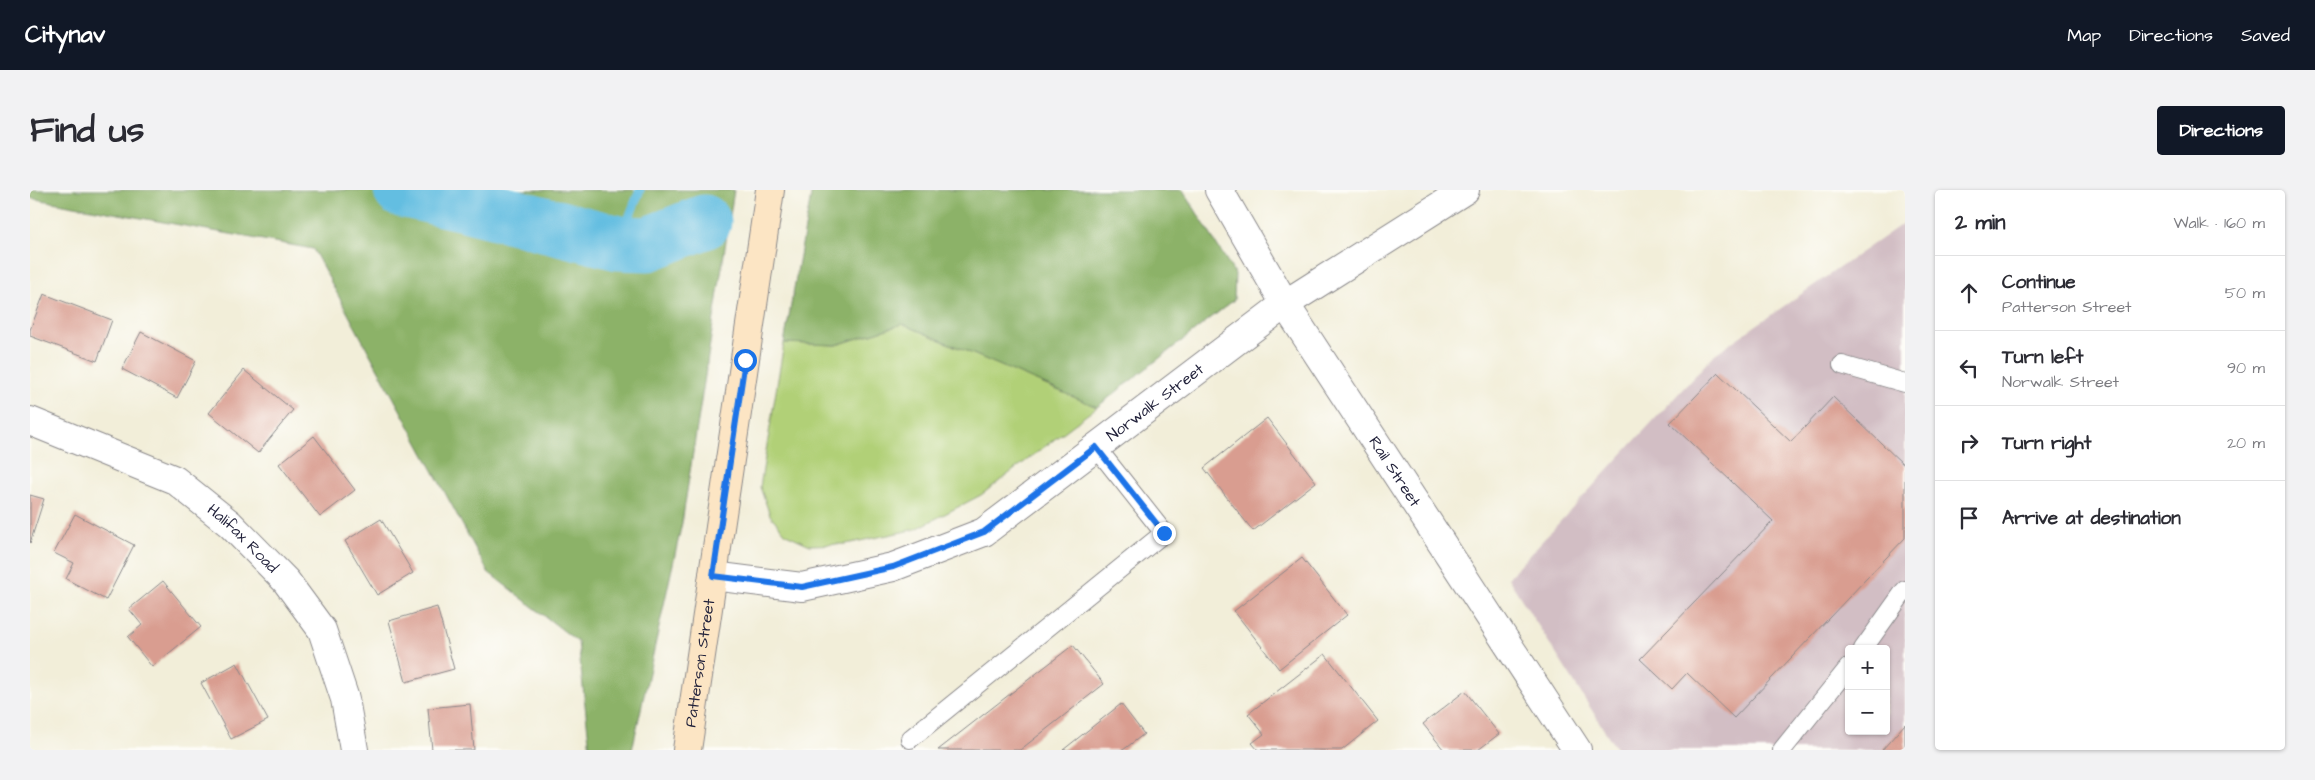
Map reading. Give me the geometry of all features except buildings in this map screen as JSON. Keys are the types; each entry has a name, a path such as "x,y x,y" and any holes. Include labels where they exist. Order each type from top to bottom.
{"main road":[{"name":"Patterson Street","path":"687,750 770,190"}],"street":[{"name":"Rail Street","path":"1219,190 1285,304 1578,750"},
{"name":"Norwalk Street","path":"713,576 802,587 893,567 984,532 1285,304 1465,190"},
{"name":"Halifax Road","path":"30,421 175,480 230,524 286,580 322,630 345,699 354,750"}],"lane":[{"path":"1842,365 1905,383"},
{"path":"910,739 1164,533 1096,447"},
{"path":"1866,645 1905,590"},
{"path":"1782,750 1845,672"}],"shaded area":[{"path":"1905,222 1905,750 1617,750 1508,578 1715,354"}],"green space":[{"path":"30,190 734,190 682,523 632,750 590,750 578,642 488,572 313,249 30,198"},
{"path":"812,190 1183,190 1235,274 1234,300 1097,407 903,324 836,345 784,343"},
{"path":"903,324 1097,407 981,495 916,529 846,544 810,545 786,534 770,515 760,487 784,343 836,345"}],"waterway":[{"path":"401,190 619,243 648,244 704,222"},
{"path":"619,243 640,190"}],"route":[{"path":"745,360 713,576 802,587 893,567 984,532 1096,447 1164,533"}]}
